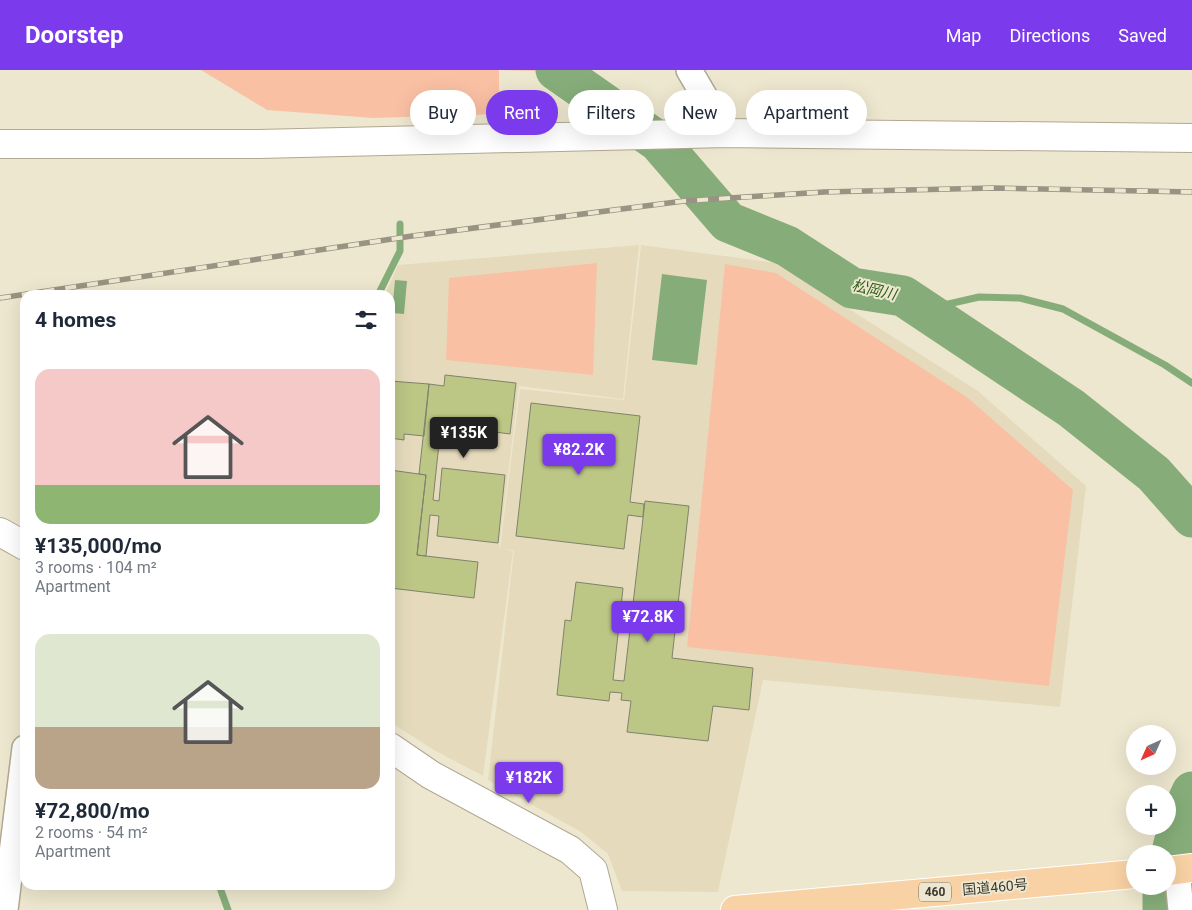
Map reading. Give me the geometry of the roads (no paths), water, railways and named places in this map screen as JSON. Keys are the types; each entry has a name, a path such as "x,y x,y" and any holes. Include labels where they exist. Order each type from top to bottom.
{"highway":[{"name":"国道460号","path":"735,910 1126,875"}],"street":[{"path":"689,70 701,90"},
{"path":"736,133 1192,138"},
{"path":"0,144 269,144 664,134"},
{"path":"0,532 20,543"},
{"path":"395,750 431,775 570,850 593,870 603,910"},
{"path":"5,910 20,788"},
{"path":"1179,870 1180,910"}],"waterway":[{"name":"松岡川","path":"556,70 659,142 728,222 787,246 852,288 903,296 1071,408 1154,474 1192,517"},
{"path":"380,290 400,251 400,224"},
{"path":"922,310 979,297 1020,298 1063,309 1165,365 1192,383"},
{"name":"松岡川","path":"1174,845 1181,816 1192,792"},
{"path":"221,890 228,910"},
{"name":"松岡川","path":"1163,895 1163,910"}],"railway":[{"path":"53,290 412,236 684,201 824,192 993,188 1192,192"},
{"path":"0,298 20,295"}]}
